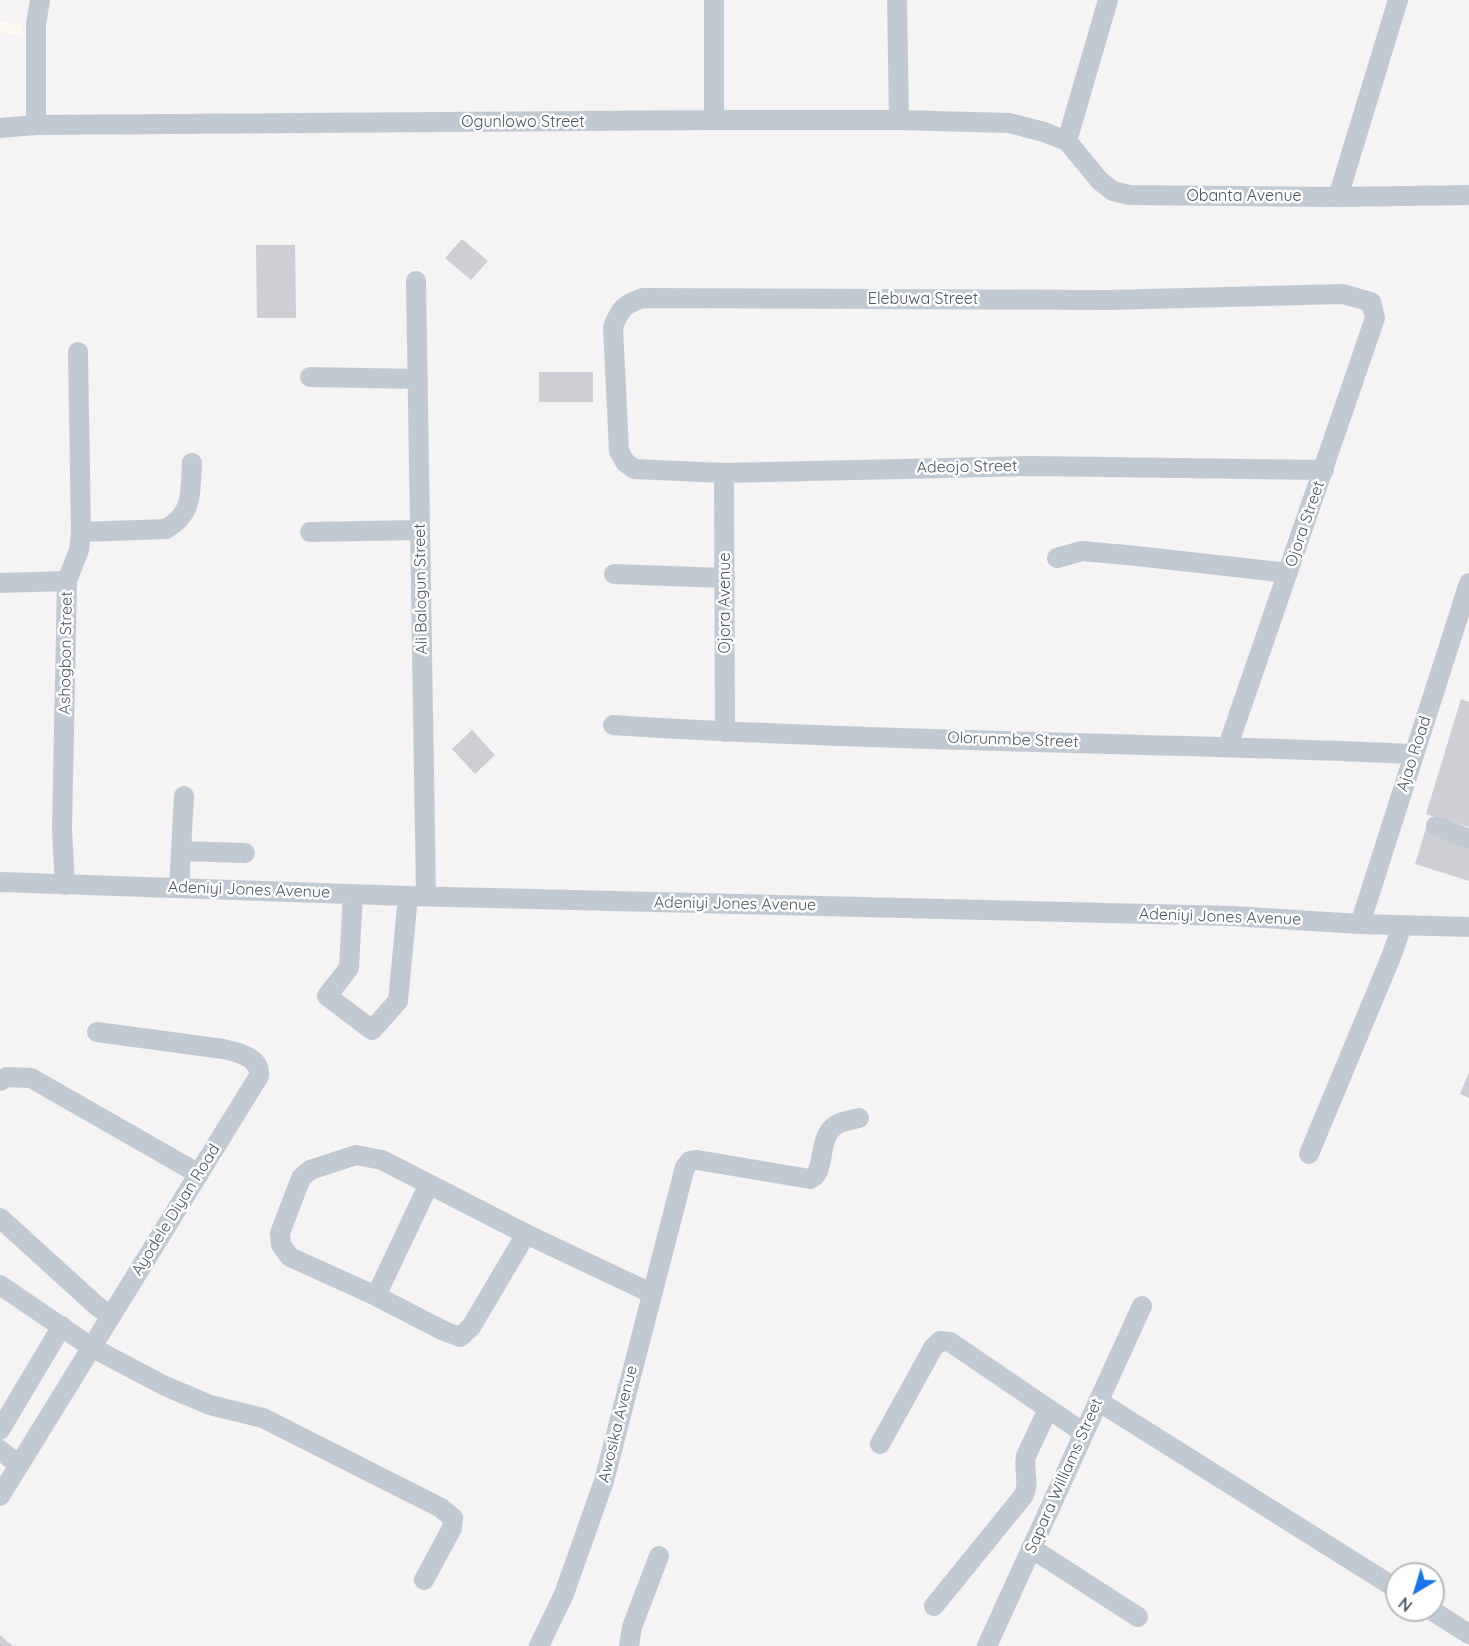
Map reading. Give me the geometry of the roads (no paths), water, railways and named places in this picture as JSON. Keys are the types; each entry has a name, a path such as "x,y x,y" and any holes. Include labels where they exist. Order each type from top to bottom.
{"street":[{"path":"36,125 36,24 40,0"},
{"path":"714,0 714,120"},
{"path":"897,0 900,120"},
{"path":"1066,141 1108,0"},
{"path":"1338,197 1398,0"},
{"name":"Ogunlowo Street","path":"0,128 36,125 900,120 1009,123 1044,132"},
{"name":"Obanta Avenue","path":"1044,132 1066,141 1100,181 1113,191 1129,195 1338,197 1469,195"},
{"name":"Ali Balogun Street","path":"353,894 349,968 327,996 372,1030 398,1001 417,896 420,530 416,281"},
{"name":"Elebuwa Street","path":"619,451 613,327 619,312 629,302 643,298 1108,300 1343,294 1371,302"},
{"name":"Ojora Street","path":"1228,746 1375,318 1371,302"},
{"name":"Ashogbon Street","path":"65,885 62,830 67,581 79,550 81,532 78,352"},
{"path":"310,377 418,380"},
{"name":"Adeojo Street","path":"619,451 625,462 634,469 724,473 1031,465 1324,470"},
{"path":"81,532 166,529 176,524 183,517 189,505 192,463"},
{"name":"Ojora Avenue","path":"724,473 726,732"},
{"path":"310,532 420,530"},
{"path":"1057,558 1082,551 1137,555 1288,573"},
{"path":"614,574 725,578"},
{"path":"0,583 67,581"},
{"name":"Ajao Road","path":"1360,924 1469,583"},
{"name":"Olorunmbe Street","path":"613,725 726,732 1228,746 1414,754"},
{"path":"179,888 184,796"},
{"path":"1436,826 1469,839"},
{"path":"181,851 245,853"},
{"name":"Adeniyi Jones Avenue","path":"0,882 417,896 1233,916 1402,926 1469,927"},
{"path":"1309,1154 1402,926"},
{"name":"Ayodele Diyan Road","path":"2,1487 19,1466 259,1076 260,1070 255,1063 243,1054 223,1049 98,1032"},
{"path":"0,1081 7,1077 31,1078 199,1174"},
{"name":"Awosika Avenue","path":"539,1646 564,1594 604,1482 685,1167 690,1161 697,1160 815,1178 819,1172 822,1147 827,1135 836,1125 860,1118"},
{"path":"526,1234 471,1327 460,1336 444,1331 376,1296 290,1257 281,1245 280,1233 301,1178 310,1170 356,1155 382,1160 526,1234 651,1293"},
{"path":"376,1296 429,1184"},
{"path":"0,1218 98,1307 111,1316"},
{"path":"0,1285 91,1347 165,1386 201,1401 263,1418 441,1508 453,1518 452,1528 424,1580"},
{"name":"Sapara Williams Street","path":"987,1646 1142,1306"},
{"path":"0,1430 62,1326"},
{"path":"880,1444 933,1348 940,1341 950,1342 1084,1433"},
{"path":"1098,1401 1385,1581"},
{"path":"934,1606 1024,1495 1028,1487 1024,1463 1048,1408"},
{"path":"0,1450 19,1466"},
{"path":"1032,1548 1138,1617"},
{"path":"629,1646 632,1627 659,1556"},
{"path":"1445,1619 1469,1634"}]}
